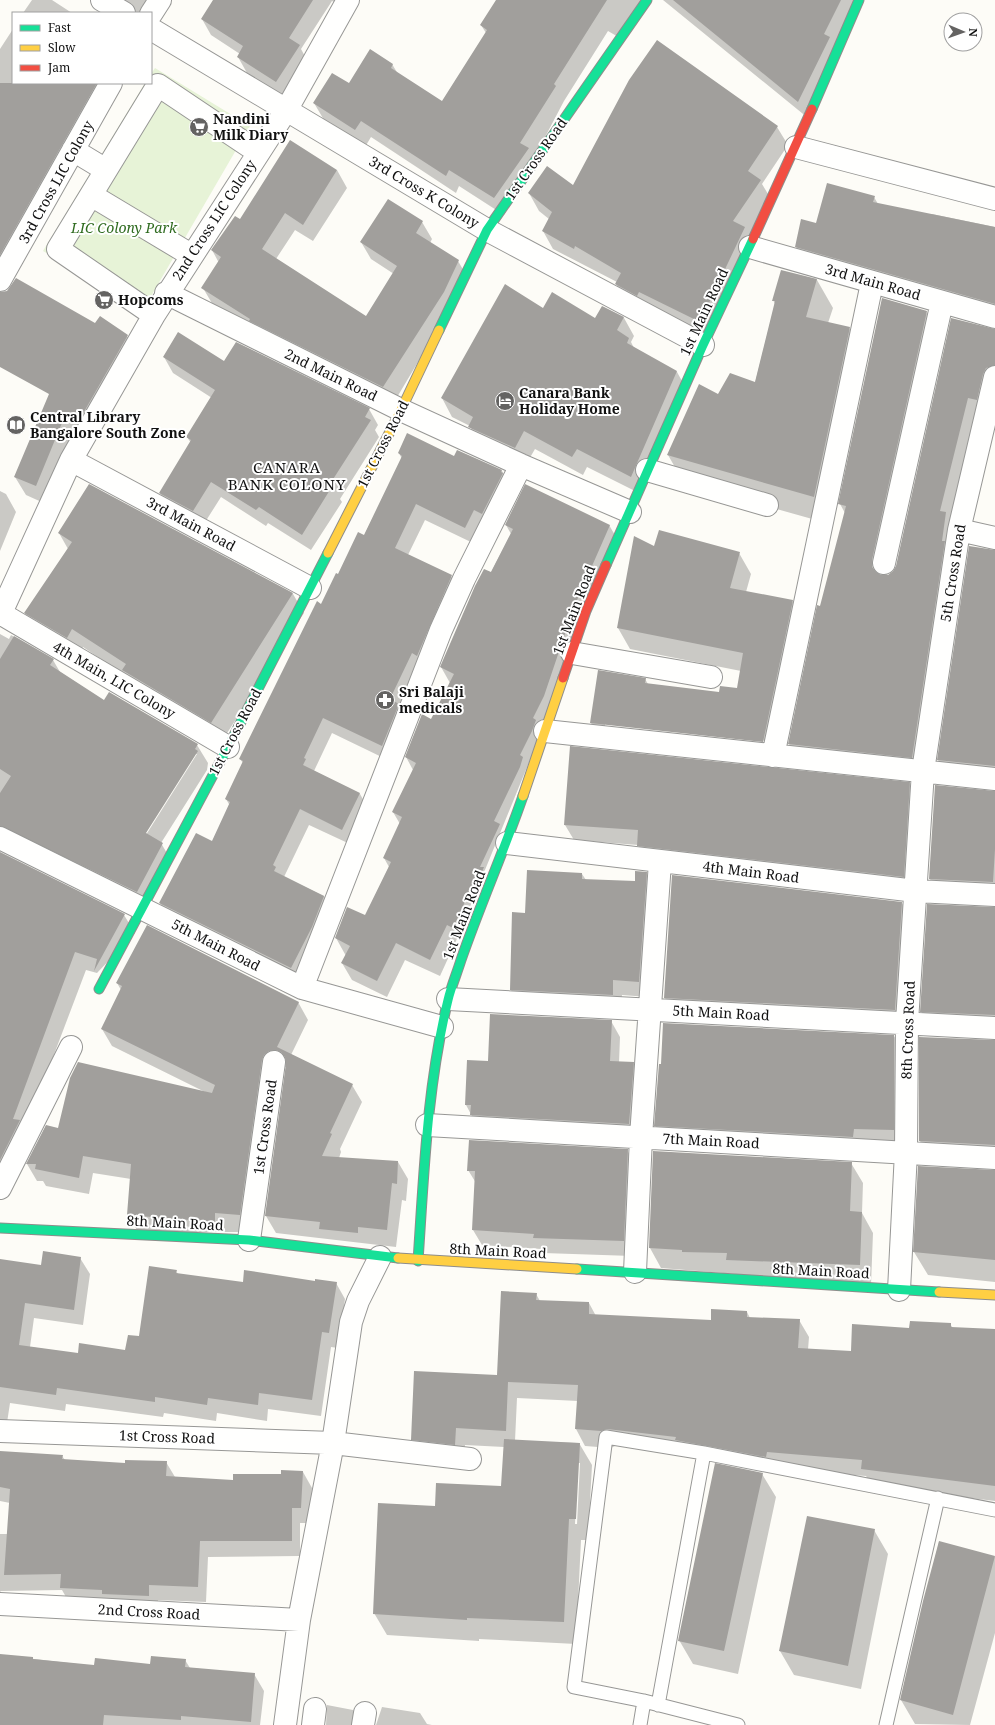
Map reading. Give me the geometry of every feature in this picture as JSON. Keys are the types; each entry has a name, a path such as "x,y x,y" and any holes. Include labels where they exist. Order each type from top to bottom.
{"street":[{"path":"102,0 122,12"},
{"path":"152,12 160,0"},
{"name":"2nd Cross LIC Colony","path":"0,614 71,460 166,293 287,109 348,0"},
{"name":"1st Cross Road","path":"99,989 228,746 401,410 487,230 647,0"},
{"name":"1st Main Road","path":"418,1261 427,1125 433,1071 448,999 471,931 507,843 586,611 703,345 796,147 858,0"},
{"name":"3rd Cross K Colony","path":"152,30 487,230 703,345"},
{"name":"3rd Cross LIC Colony","path":"0,280 110,84"},
{"path":"154,314 58,249 158,85 258,152"},
{"path":"796,147 995,199"},
{"path":"73,150 106,170"},
{"path":"91,195 191,255"},
{"name":"3rd Main Road","path":"750,247 995,317"},
{"path":"773,756 872,283"},
{"name":"2nd Main Road","path":"166,293 401,410 521,466 630,512"},
{"path":"884,563 942,302"},
{"name":"5th Cross Road","path":"923,771 959,530 995,377"},
{"name":"3rd Main Road","path":"71,460 310,588"},
{"path":"302,988 441,630 464,579 521,466"},
{"path":"647,470 767,505"},
{"path":"959,530 995,538"},
{"name":"4th Main, LIC Colony","path":"0,614 228,746"},
{"path":"572,653 712,677"},
{"path":"545,731 995,779"},
{"name":"8th Cross Road","path":"899,1290 906,1152 907,1022 923,771"},
{"name":"5th Main Road","path":"0,838 142,907 302,988 442,1027"},
{"name":"4th Main Road","path":"507,843 916,891 995,895"},
{"path":"634,1272 641,1137 660,862"},
{"name":"5th Main Road","path":"448,999 907,1022 995,1028"},
{"path":"0,1188 71,1047"},
{"name":"1st Cross Road","path":"249,1240 274,1062"},
{"name":"7th Main Road","path":"427,1125 995,1158"},
{"name":"8th Main Road","path":"0,1228 249,1240 418,1261 634,1272 765,1282 995,1295"},
{"path":"285,1725 299,1620 333,1444 352,1317 380,1257"},
{"name":"1st Cross Road","path":"0,1431 333,1444 470,1459"},
{"name":"2nd Cross Road","path":"0,1604 299,1620"}],"lane":[{"path":"738,1725 644,1701 574,1687 606,1437 704,1453 995,1510"},
{"path":"658,1705 704,1453"},
{"path":"886,1725 938,1498"},
{"path":"640,1725 644,1701"}],"green space":[{"name":"LIC Colony Park","path":"155,68 250,126 143,310 43,251 144,84 152,84 152,72"}],"building":[{"path":"213,0 313,0 289,38 300,45 276,82 237,57 243,46 201,19"},
{"path":"496,0 607,0 554,84 556,86 520,143 529,148 494,198 449,170 446,176 361,121 355,130 313,103 332,73 349,83 370,49 393,64 391,68 442,101 487,30 480,25"},
{"path":"673,0 841,0 824,34 830,37 798,102"},
{"path":"657,40 778,126 748,171 761,180 733,221 745,227 700,322 639,292 637,296 615,284 621,273 575,246 574,249 542,231 552,212 528,193 547,166 573,185 629,80"},
{"path":"0,83 96,84 0,255"},
{"path":"290,140 337,170 303,225 285,213 262,249 366,316 397,266 360,242 388,199 423,221 416,233 459,260 444,292 383,387 249,321 250,319 201,288 221,257 211,250 235,216 240,219"},
{"path":"827,183 875,196 873,202 995,227 995,304 795,247 801,219 816,223"},
{"path":"781,270 817,279 806,317 850,327 814,497 667,455 699,384 718,394 730,373 755,382 775,301 772,301"},
{"path":"16,278 95,323 100,316 128,335 77,424 64,418 36,486 14,477 49,394 0,367 0,292 7,291"},
{"path":"505,284 543,308 552,292 595,318 602,306 624,317 617,330 629,338 627,343 677,371 631,477 577,449 572,457 524,431 515,448 468,427 473,417 441,398"},
{"path":"882,298 927,311 872,560 872,567 881,575 888,575 896,566 951,318 995,329 995,365 986,368 983,374 977,400 968,398 940,511 946,512 942,541 945,541 912,758 788,744 817,605 820,606 846,506 838,504"},
{"path":"178,332 224,361 236,342 370,408 365,417 371,420 330,484 333,485 302,535 259,507 256,510 211,482 193,511 159,493 191,440 186,437 215,390 163,357"},
{"path":"407,433 454,456 457,450 502,470 501,472 503,473 482,514 474,510 465,528 416,504 395,548 452,575 417,656 412,653 390,699 399,704 382,746 323,718 304,758 306,759 303,765 360,793 342,830 300,809 273,865 276,867 274,871 324,896 312,927 291,968 159,903 196,833 212,841 230,802 225,799 243,761 239,759 317,601 321,604 336,573 338,574 358,532 364,535 402,456 398,453"},
{"path":"89,484 293,593 211,723 122,670 126,664 72,629 67,638 24,613 72,542 58,533"},
{"path":"525,484 610,525 574,607 544,696 533,718 536,720 532,731 520,755 523,757 520,767 494,821 500,824 480,867 484,867 472,895 469,893 453,928 447,925 430,960 396,943 377,981 341,963 350,946 335,938 347,907 365,915 391,862 383,858 402,817 392,812 416,763 405,757 422,714 431,719 454,674 440,667 475,586 484,569 491,572 513,529 505,525"},
{"path":"659,530 740,552 730,588 793,600 763,742 590,723 598,670 646,678 645,683 719,692 720,686 737,688 743,653 617,628 634,536 654,546"},
{"path":"969,546 995,550 995,766 937,760"},
{"path":"14,636 54,659 50,665 104,700 109,692 198,744 195,749 198,751 146,833 163,843 137,892 0,826 0,793 11,776 0,769 0,659"},
{"path":"570,746 910,782 904,877 637,846 638,830 564,825"},
{"path":"935,785 995,791 995,849 993,882 929,879"},
{"path":"0,852 125,914 94,971 97,959 75,952 13,1119 20,1120 0,1160"},
{"path":"527,870 582,873 582,879 635,881 635,871 647,872 639,982 613,980 613,995 510,990 512,912 525,913"},
{"path":"672,875 902,902 895,1010 664,998"},
{"path":"927,904 995,907 995,1015 920,1012"},
{"path":"147,925 299,1002 277,1047 353,1084 330,1133 332,1134 322,1156 398,1161 397,1184 392,1183 387,1230 358,1227 358,1233 319,1229 320,1222 265,1216 286,1064 285,1057 281,1052 276,1050 269,1051 264,1055 262,1060 240,1215 215,1213 215,1222 127,1215 131,1164 83,1156 79,1178 35,1169 36,1164 26,1164 46,1125 58,1128 70,1078 78,1062 212,1093 215,1085 101,1029 122,986 116,983"},
{"path":"490,1014 612,1020 610,1061 634,1062 629,1124 470,1115 471,1105 465,1105 467,1060 488,1061"},
{"path":"663,1023 894,1035 894,1130 854,1129 853,1137 654,1126 659,1064 661,1064"},
{"path":"919,1037 995,1040 995,1145 919,1141"},
{"path":"469,1140 628,1149 624,1241 533,1238 534,1234 472,1230 475,1171 467,1171"},
{"path":"653,1151 852,1162 850,1211 862,1212 860,1265 726,1260 727,1253 682,1252 682,1250 649,1248"},
{"path":"918,1166 995,1170 995,1260 913,1252"},
{"path":"43,1251 81,1257 74,1310 25,1303 19,1345 78,1353 79,1343 125,1350 128,1335 139,1336 149,1266 177,1270 176,1273 243,1282 244,1270 315,1281 315,1279 337,1282 329,1333 322,1332 312,1400 259,1393 258,1405 208,1398 207,1405 155,1397 155,1402 57,1388 56,1395 0,1387 0,1259 41,1265"},
{"path":"501,1291 537,1293 536,1300 589,1302 589,1314 711,1320 711,1309 747,1311 747,1317 800,1319 798,1348 851,1351 852,1324 909,1328 910,1321 951,1323 951,1327 995,1329 995,1486 861,1469 862,1460 767,1452 766,1457 675,1440 676,1437 607,1429 601,1431 575,1429 578,1385 508,1382 506,1431 456,1428 455,1445 411,1440 414,1371 497,1375"},
{"path":"504,1439 580,1443 576,1519 569,1519 564,1622 467,1618 467,1620 373,1614 378,1503 435,1506 436,1483 501,1486"},
{"path":"0,1451 63,1455 62,1459 125,1463 125,1460 167,1461 166,1476 233,1480 233,1474 281,1474 281,1470 303,1471 301,1508 292,1508 292,1541 200,1541 198,1587 149,1585 149,1596 102,1594 102,1590 60,1588 61,1574 4,1575 10,1489 0,1487"},
{"path":"715,1463 763,1473 724,1651 678,1641"},
{"path":"807,1516 875,1529 848,1666 779,1651"},
{"path":"939,1541 995,1556 953,1715 900,1700 923,1601"},
{"path":"0,1654 94,1665 95,1658 150,1664 151,1656 186,1659 185,1667 255,1673 251,1722 181,1716 181,1720 104,1715 103,1725 0,1725"}],"traffic: fast":[{"path":"439,330 487,230 647,0"},
{"path":"812,109 859,0"},
{"path":"606,565 703,345 753,239"},
{"path":"99,989 228,747 328,553"},
{"path":"418,1261 427,1130 435,1065 448,1000 468,939 523,796"},
{"path":"0,1228 249,1240 398,1258"},
{"path":"577,1269 939,1292"}],"traffic: slow":[{"path":"328,553 401,410 439,330"},
{"path":"523,796 563,678"},
{"path":"398,1258 577,1269"},
{"path":"939,1292 995,1295"}],"traffic: jam":[{"path":"753,239 812,109"},
{"path":"563,678 586,611 606,565"}],"place":[{"name":"Nandini Milk Diary","path":"199,127"},
{"name":"Hopcoms","path":"104,300"},
{"name":"Canara Bank Holiday Home","path":"505,401"},
{"name":"Central Library Bangalore South Zone","path":"16,425"},
{"name":"Sri Balaji medicals","path":"385,700"}],"district":[{"name":"CANARA BANK COLONY","path":"287,476"}]}
